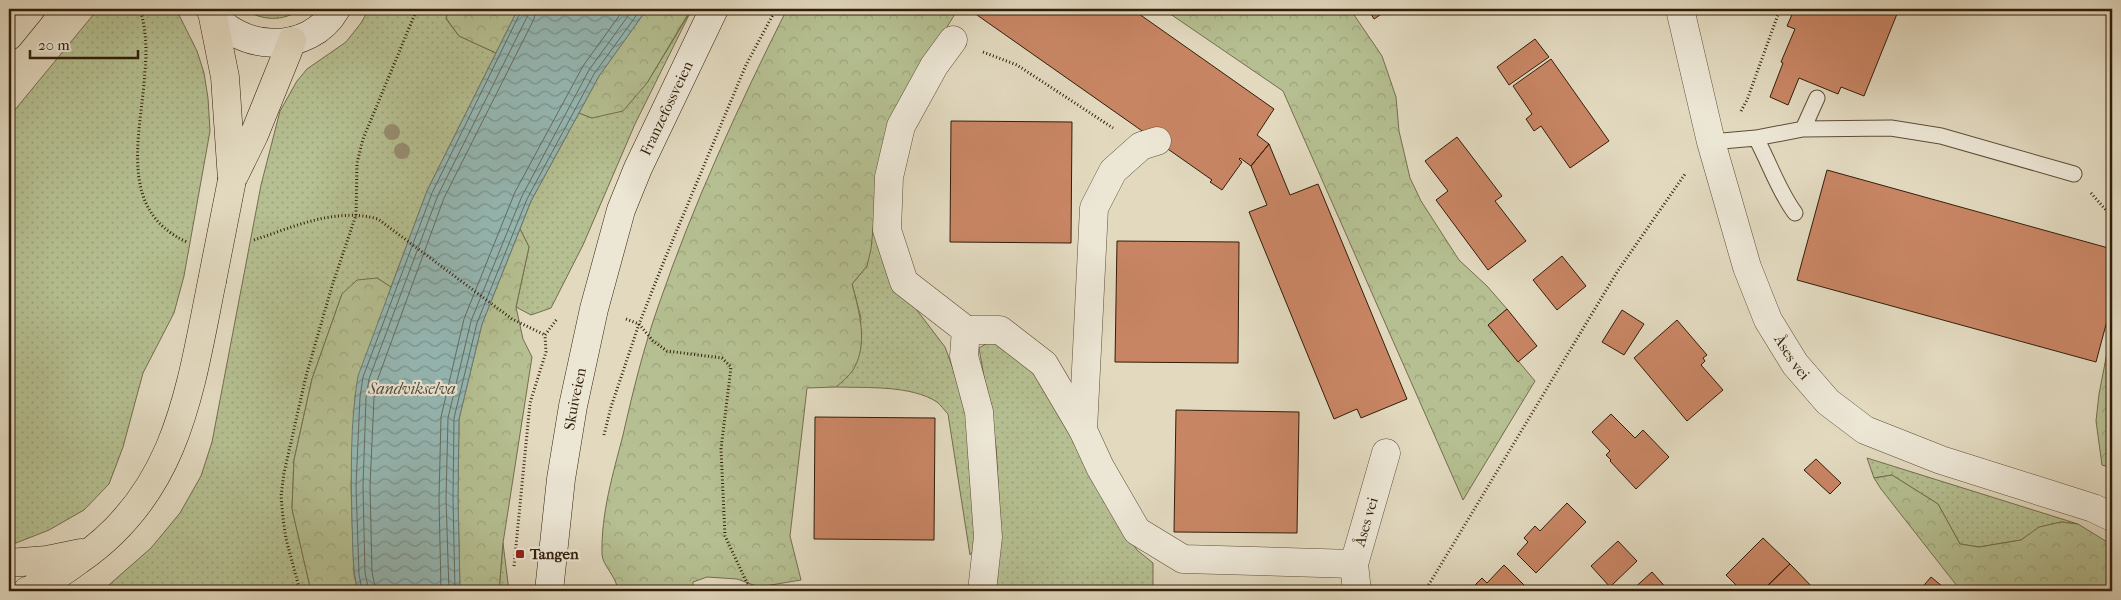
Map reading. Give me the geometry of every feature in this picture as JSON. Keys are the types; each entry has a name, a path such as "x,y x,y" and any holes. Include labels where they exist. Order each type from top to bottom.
{"highway":[{"path":"9,36 30,9"},
{"path":"211,10 225,77 232,180"},
{"path":"27,591 67,569 98,547 128,518 145,496 172,446 184,410 232,180 254,135 292,41"},
{"path":"9,563 47,560 75,555 98,547"}],"street":[{"path":"211,10 224,25 239,35 256,42 274,43 292,41 308,35 322,26 336,9"},
{"name":"Franzefossveien","path":"622,210 638,168 714,9"},
{"name":"Åses vei","path":"1680,9 1711,142 1747,267 1768,320 1795,364 1828,402 1865,430 1941,460 2093,508 2112,517"},
{"path":"953,40 934,66 901,126 889,177 887,230 904,282 966,330 1000,330 1044,364 1083,430 1100,467 1137,531 1183,559 1354,564"},
{"path":"1083,430 1094,208 1113,170 1149,144"},
{"name":"Skuiveien","path":"549,591 561,479 573,406 594,309 622,210"},
{"path":"966,330 964,356 979,412 988,537 982,591"},
{"name":"Åses vei","path":"1357,591 1354,564 1386,453"}],"lane":[{"path":"1803,129 1817,98"},
{"path":"1711,142 1756,138 1803,129 1891,128 1941,136 2074,174"},
{"path":"1756,138 1771,166 1782,195 1795,213"}],"path":[{"path":"300,591 286,539 283,518 281,496 284,473 309,367 332,286 356,215 357,163 363,139 418,9"},
{"path":"602,444 611,407 639,324 746,66 776,9"},
{"path":"1425,591 1617,272 1684,175 1711,142 1742,110 1780,9"},
{"path":"953,40 1017,65 1149,144"},
{"path":"2074,174 2112,217"},
{"path":"356,215 378,219 391,227 512,319 545,335 546,352 530,403 514,566"},
{"path":"639,324 654,341 667,351 722,358 731,367 721,449 725,536 747,583 755,591"}],"green space":[{"path":"98,9 176,9 197,51 204,73 210,131 184,276 174,313 143,373 123,447 109,484 84,510 49,530 16,543 9,543 9,117"},
{"path":"244,9 301,9 280,18 265,18"},
{"path":"369,9 449,9 446,19 459,36 496,53 427,191 391,287 377,278 342,294 312,379 294,460 292,508 311,591 102,591 151,548 180,513 201,476 212,442 261,185 280,111 297,81 307,69 346,42"},
{"path":"449,9 518,9 496,53 459,36 446,18"},
{"path":"647,9 691,9 647,83 623,111 592,118 579,113 599,76"},
{"path":"692,9 635,124 583,245 551,308 531,315 516,307 529,247 520,229 531,201 579,113 592,118 647,83"},
{"path":"787,9 958,9 901,102 879,168 871,249 867,266 852,284 862,338 858,360 853,370 836,387 807,388 790,536 801,580 759,587 737,579 707,577 693,582 693,591 618,591 602,554 603,524 612,479 644,352 673,266 702,191"},
{"path":"1163,9 1350,9 1382,56 1396,97 1399,131 1410,178 1421,201 1459,260 1487,286 1507,309 1488,325 1535,381 1463,500 1283,91"},
{"path":"879,168 900,288 945,347 966,404 976,547 970,555 948,414 937,402 902,390 836,387 853,369 861,318 852,284 867,266"},
{"path":"520,229 529,247 516,307 523,339 532,357 503,543 499,591 460,591 459,419 482,324"},
{"path":"377,278 391,287 355,396 351,486 354,575 358,591 311,591 292,509 294,460 312,379 342,294 357,280"},
{"path":"2112,327 2112,468 2102,465 2096,421 2099,394"},
{"path":"991,341 1000,341 1033,370 1051,398 1110,509 1137,550 1153,563 1153,591 998,591 996,586 1001,537 996,446 979,348"},
{"path":"1867,458 2078,524 2061,522 2040,527 2021,540 1979,547 1960,544 1938,504 1892,475 1874,478"},
{"path":"1892,475 1938,504 1960,544 1979,547 2021,540 2039,527 2061,522 2078,524 2112,545 2112,591 1961,591 1874,478"},
{"path":"503,543 509,591 499,591"}],"water":[{"name":"Sandvikselva","path":"518,9 647,9 599,76 531,201 482,324 459,419 460,591 358,591 353,557 351,467 352,430 358,376 427,191"}],"building":[{"path":"982,9 1132,9 1274,109 1257,135 1269,144 1251,166 1240,158 1242,162 1222,190 1210,182 1212,180 977,15"},
{"path":"1368,9 1389,9 1374,19"},
{"path":"1803,9 1899,9 1864,96 1841,87 1838,94 1799,78 1788,105 1770,97 1783,63 1781,62 1795,29 1787,26 1794,10 1801,13"},
{"path":"1535,39 1549,57 1509,85 1497,67"},
{"path":"1551,59 1609,141 1570,168 1541,126 1534,131 1526,119 1532,114 1513,86"},
{"path":"951,121 1072,122 1071,243 950,242"},
{"path":"1457,137 1502,196 1495,201 1526,241 1488,270 1436,200 1448,191 1425,161"},
{"path":"1269,144 1290,195 1318,184 1407,399 1361,418 1357,409 1334,419 1249,212 1267,205 1251,166"},
{"path":"1827,170 2112,249 2112,302 2096,362 1797,280"},
{"path":"1117,241 1239,242 1238,363 1115,362"},
{"path":"1562,256 1586,286 1557,310 1533,280"},
{"path":"1507,309 1537,346 1518,362 1488,325"},
{"path":"1622,310 1644,324 1624,355 1602,342"},
{"path":"1677,320 1707,355 1703,358 1705,361 1701,365 1723,390 1687,421 1634,358"},
{"path":"1176,410 1299,412 1297,533 1174,532"},
{"path":"1611,414 1635,438 1643,430 1669,457 1636,489 1610,461 1606,455 1610,451 1592,432"},
{"path":"815,417 935,418 934,540 814,539"},
{"path":"1816,459 1841,483 1830,494 1804,470"},
{"path":"1567,503 1586,522 1536,573 1517,554 1528,542 1524,538 1535,526 1540,531"},
{"path":"1763,538 1790,564 1762,591 1742,591 1726,575"},
{"path":"1618,541 1637,561 1610,587 1591,566"},
{"path":"1790,564 1816,591 1762,591"},
{"path":"1504,565 1527,588 1526,591 1469,591 1482,578 1487,583"},
{"path":"1652,572 1669,591 1631,591"},
{"path":"1931,577 1948,591 1919,591"},
{"path":"1175,588 1297,589 1297,591 1175,591"}],"place":[{"name":"Tangen","path":"520,554"}]}
